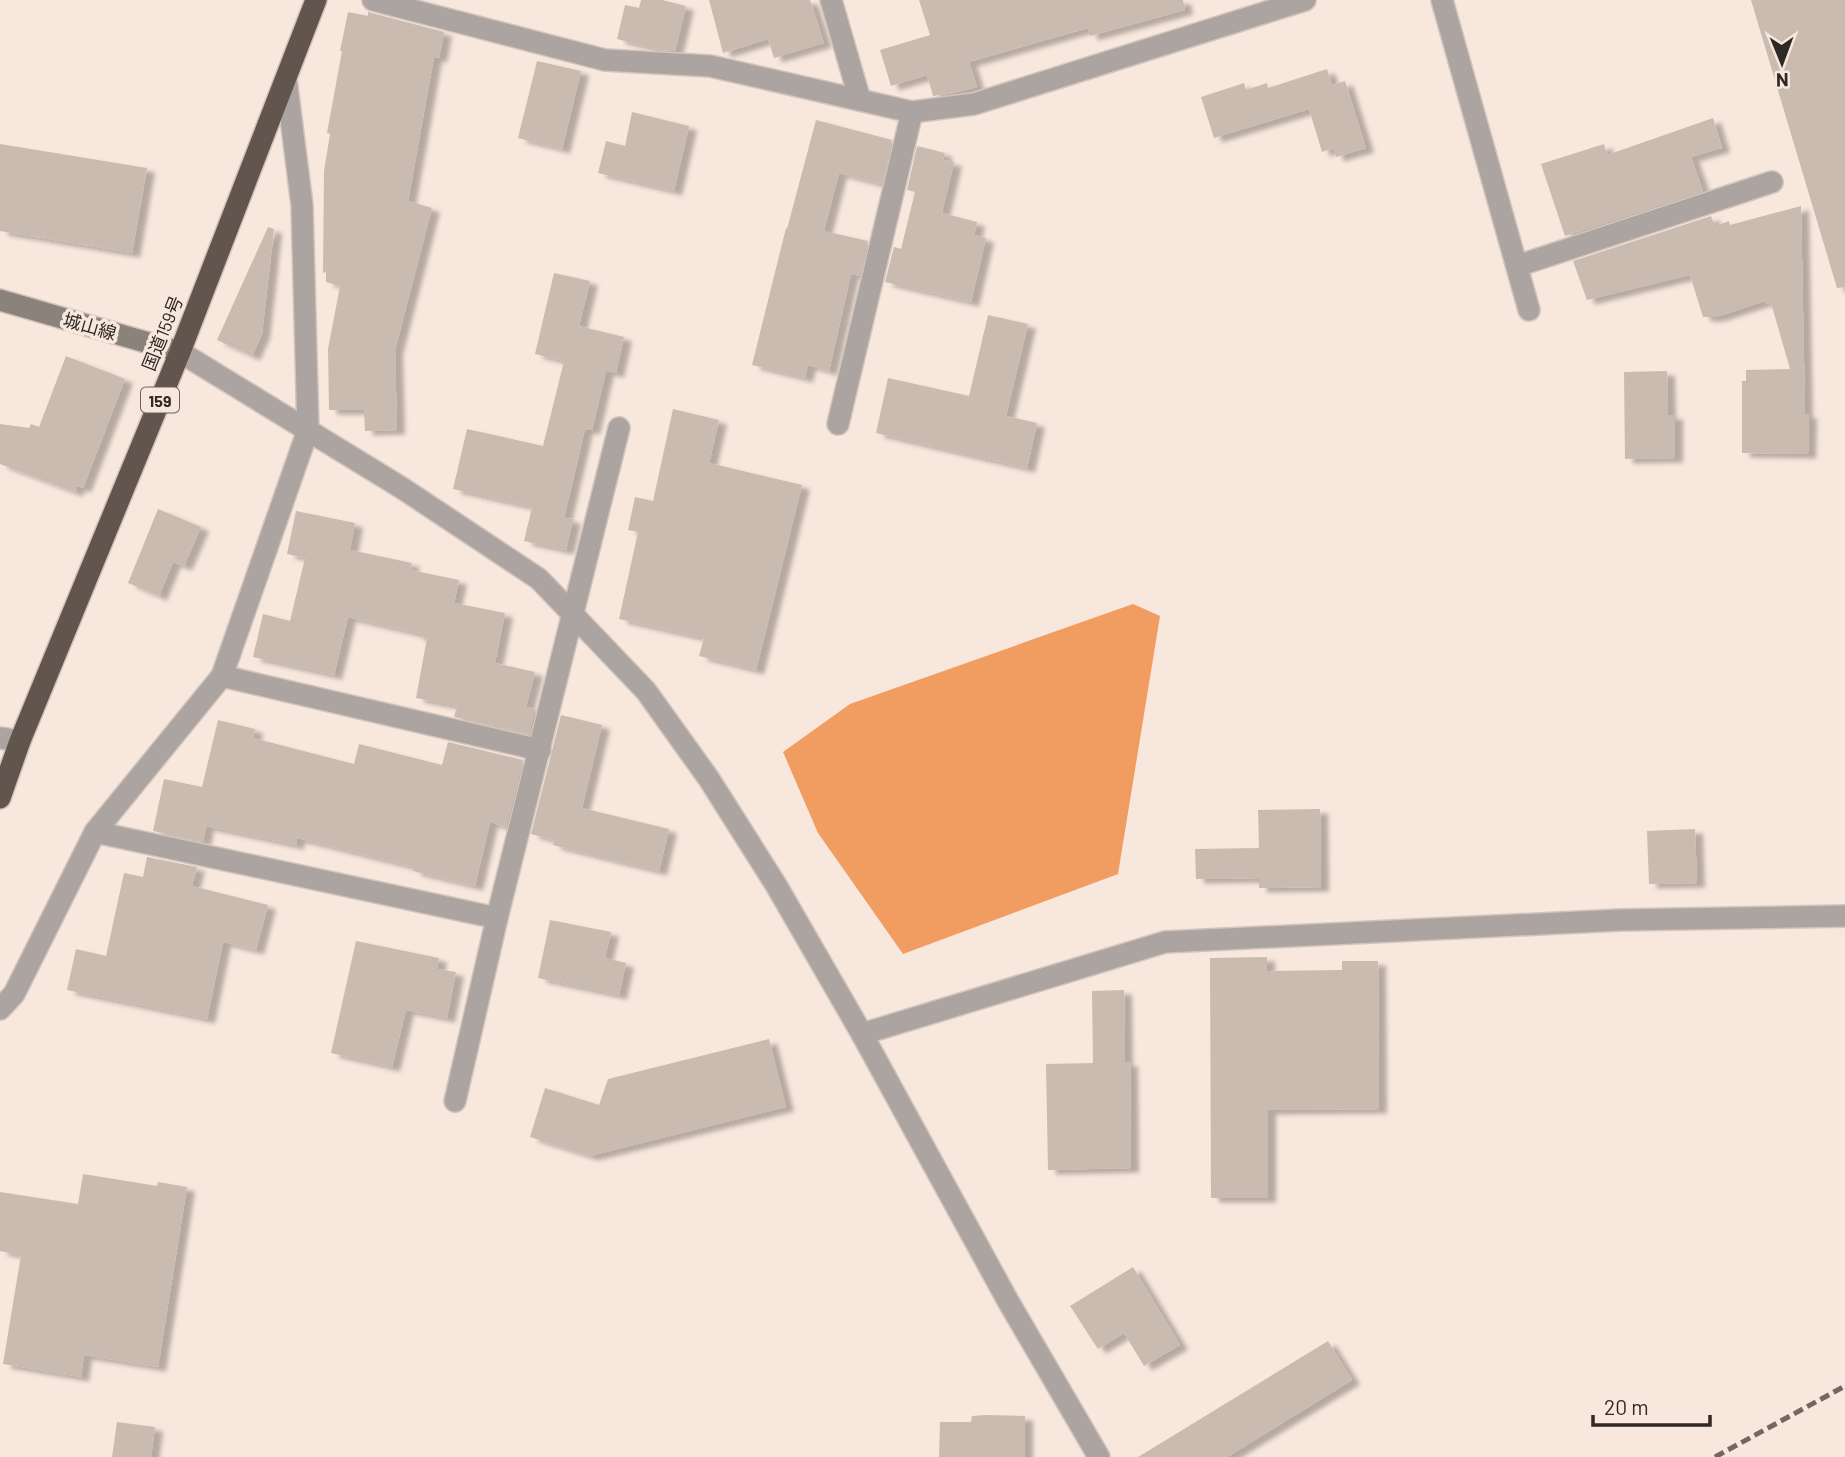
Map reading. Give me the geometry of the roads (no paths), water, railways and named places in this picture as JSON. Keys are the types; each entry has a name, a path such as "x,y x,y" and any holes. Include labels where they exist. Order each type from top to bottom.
{"highway":[{"name":"国道159号","path":"0,799 10,740 180,352 316,0"}],"main road":[{"name":"城山線","path":"0,300 180,352"}],"street":[{"path":"373,0 605,60 710,66 912,112 974,104 1305,0"},
{"path":"831,0 860,100"},
{"path":"1442,0 1530,310"},
{"path":"0,1009 14,994 96,832 222,676 307,430 302,205 286,79"},
{"path":"838,424 912,112"},
{"path":"1517,266 1772,182"},
{"path":"180,352 402,488 539,579 646,691 709,779 776,885 862,1034 1008,1301 1099,1457"},
{"path":"455,1101 619,428"},
{"path":"222,676 540,750"},
{"path":"96,832 498,918"},
{"path":"862,1034 1164,942 1620,920 1845,916"}],"railway":[{"path":"1715,1457 1845,1386"}]}
